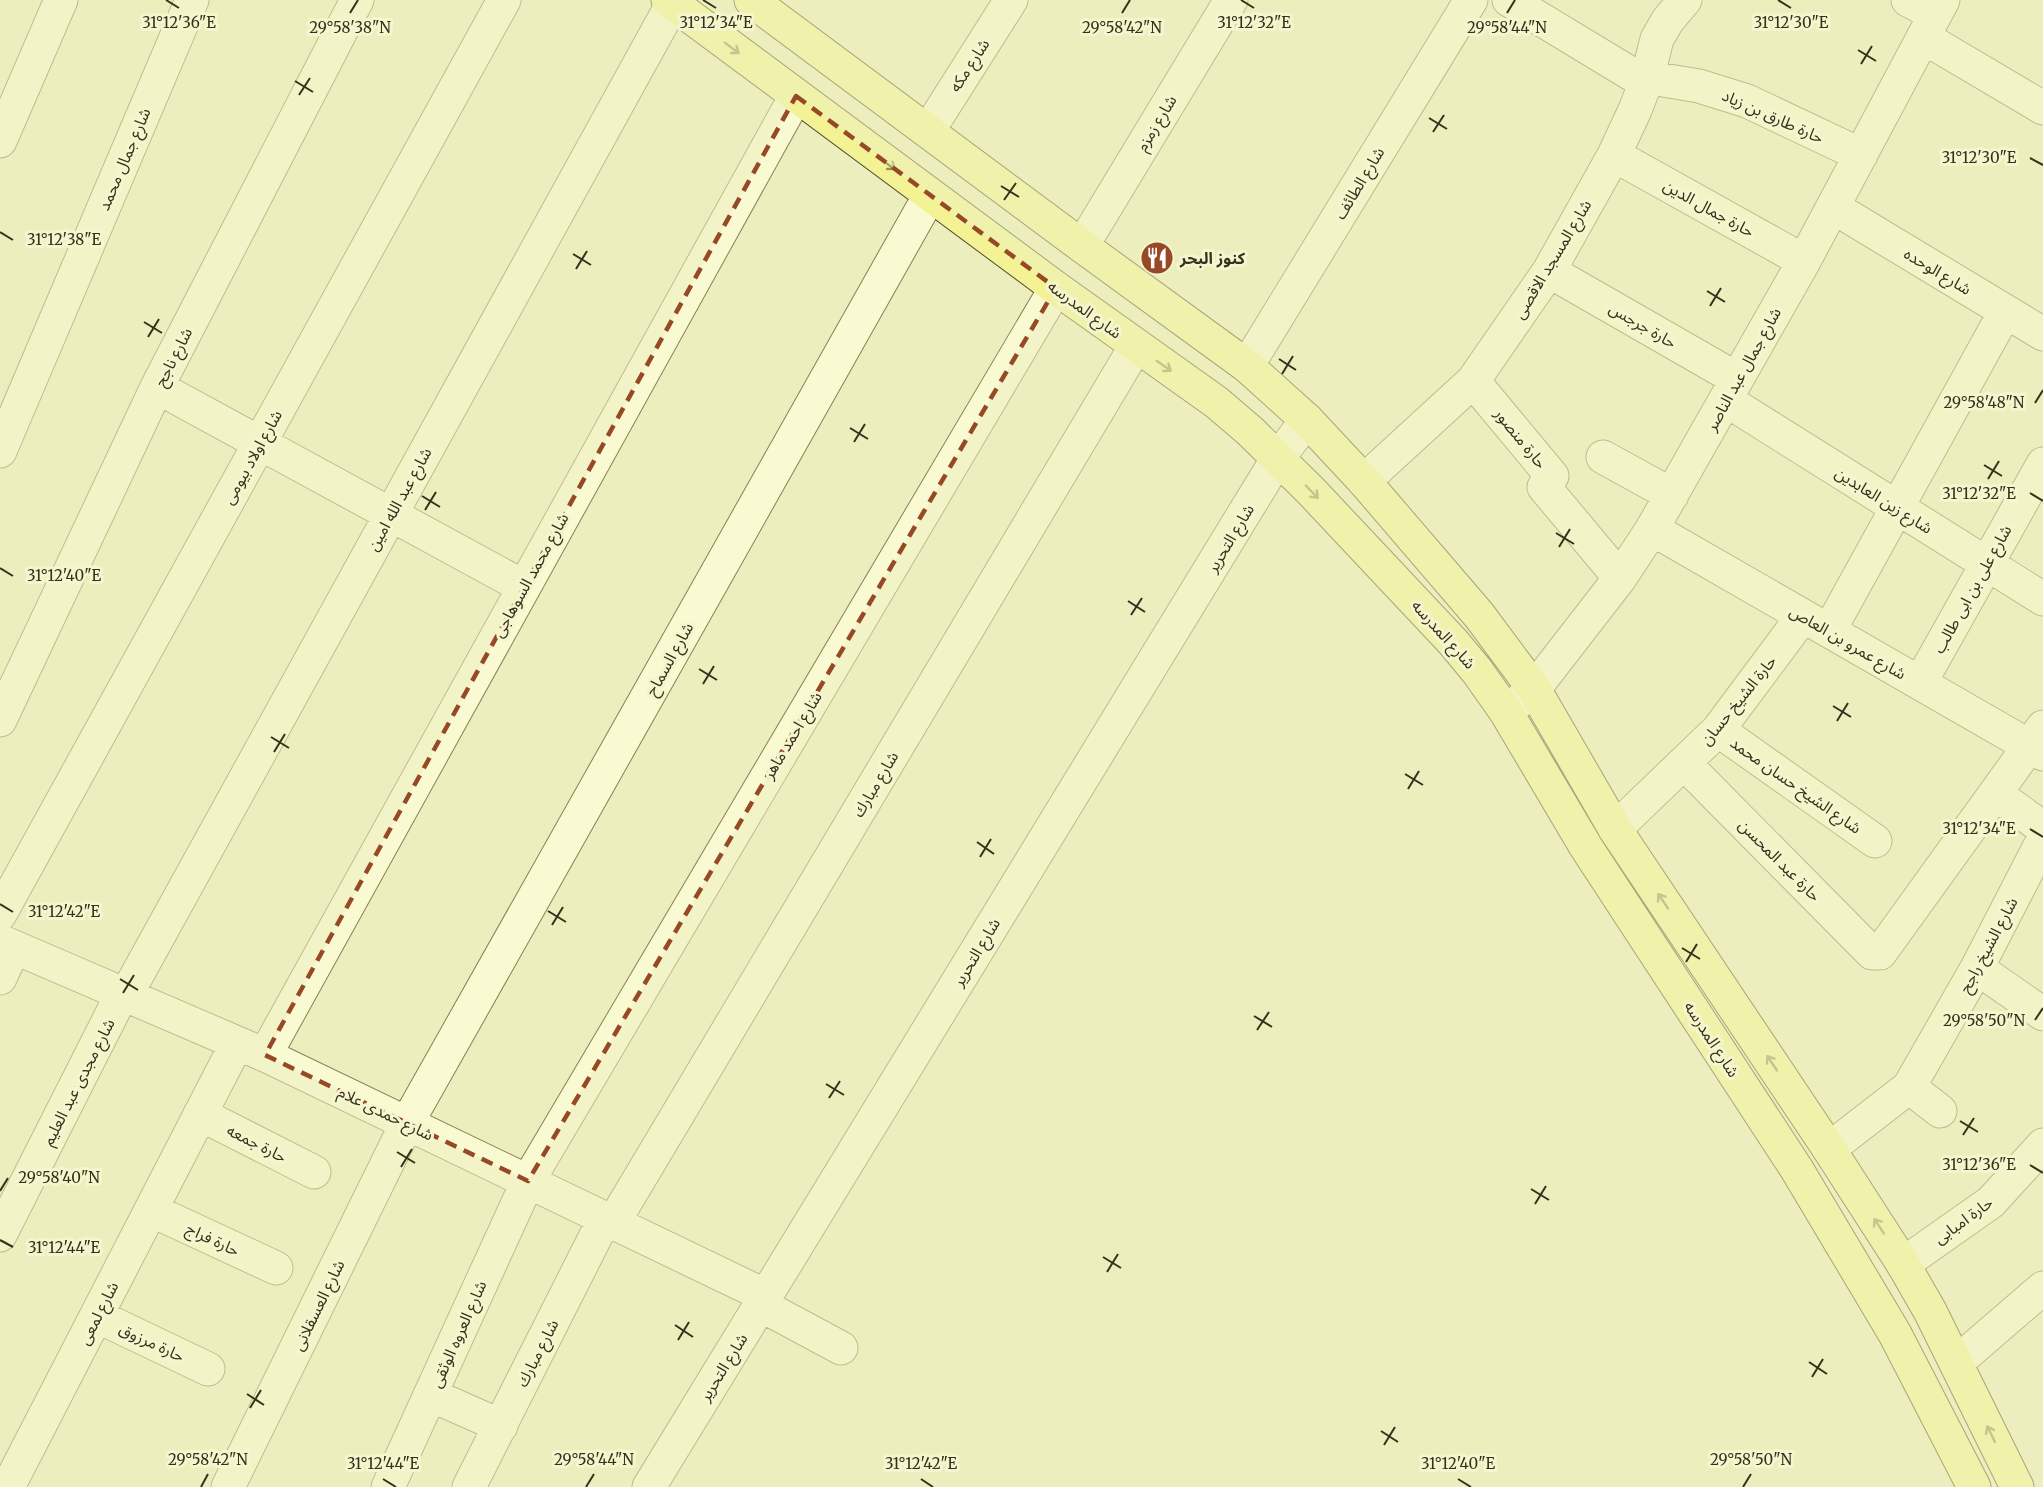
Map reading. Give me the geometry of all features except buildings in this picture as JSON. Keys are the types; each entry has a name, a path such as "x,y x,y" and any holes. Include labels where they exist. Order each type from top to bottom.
{"main road":[{"path":"751,0 1247,366 1307,420 1364,481 1479,615 1534,689 1616,829 1903,1264 1930,1311 2017,1487"},
{"name":"شارع المدرسه","path":"670,2 1056,288 1216,402 1278,458 1477,670 1506,712 1586,847 1796,1168 1868,1286 1974,1487"}],"street":[{"path":"0,141 61,0"},
{"name":"شارع جمال محمد","path":"0,451 192,0"},
{"name":"شارع ناجح","path":"0,720 157,387 357,0"},
{"name":"شارع اولاد بيومى","path":"0,914 504,0"},
{"name":"شارع مكه","path":"928,131 1011,0"},
{"name":"شارع زمزم","path":"1082,246 1231,0"},
{"name":"شارع الطائف","path":"1247,366 1471,0"},
{"name":"حارة طارق بن زياد","path":"1509,0 1619,69 1647,79 1699,86 1747,101 1861,155"},
{"name":"شارع المسجد الاقصى","path":"1364,481 1473,381 1549,271 1614,155 1647,79 1657,39 1668,20 1685,0"},
{"name":"شارع عبد الله امين","path":"124,994 391,514 670,2"},
{"path":"1927,13 2043,108"},
{"name":"شارع جمال عبد الناصر","path":"1506,712 1534,689 1620,579 1652,529 1732,390 1861,155 1927,13"},
{"name":"شارع محمد السوهاجى","path":"251,1049 524,587 796,96"},
{"name":"حارة جمال الدين","path":"1614,155 1804,261"},
{"name":"شارع السماح","path":"407,1123 930,195"},
{"name":"شارع الوحده","path":"1833,207 2043,334"},
{"name":"حارة جرجس","path":"1549,271 1732,390"},
{"name":"شارع احمد ماهر","path":"528,1181 1056,288"},
{"name":"حارة الشيخ حسان","path":"1616,829 1718,730 1816,624 1897,508 2005,312"},
{"name":"شارع مبارك","path":"469,1487 609,1220 1136,346"},
{"name":"حارة منصور","path":"1473,381 1552,477 1544,487 1620,579"},
{"path":"157,387 524,587"},
{"name":"شارع زين العابدين","path":"1732,390 1897,508 2043,599"},
{"name":"شارع التحرير","path":"649,1487 1278,458 1307,420"},
{"path":"1603,458 1672,495"},
{"name":"شارع على بن ابى طالب","path":"1920,683 2043,464"},
{"name":"شارع عمرو بن العاص","path":"1652,529 1920,683 2039,742"},
{"name":"شارع الشيخ حسان محمد","path":"1718,730 1875,841"},
{"path":"2039,742 1996,794 2043,828"},
{"name":"حارة عبد المحسن","path":"1684,763 1872,953 1877,954 1880,953 1996,794"},
{"name":"شارع الشيخ راجح","path":"1829,1149 1909,1087 1977,968 2034,880 2043,840"},
{"path":"0,978 7,944"},
{"name":"شارع حمدى علام","path":"7,944 251,1049 609,1220 764,1300 842,1348"},
{"path":"1977,968 2043,1014"},
{"name":"شارع مجدى عبد العليم","path":"0,1235 124,994"},
{"name":"شارع لمعى","path":"8,1487 200,1114 251,1049"},
{"path":"1909,1087 1940,1111"},
{"name":"حارة جمعه","path":"200,1114 314,1172"},
{"name":"شارع العسقلانى","path":"228,1487 407,1123"},
{"name":"حارة امبابى","path":"1903,1264 1991,1202 2043,1145"},
{"name":"شارع العروه الوثقى","path":"388,1487 528,1181"},
{"name":"حارة فراج","path":"151,1210 276,1268"},
{"path":"1956,1363 2043,1288"},
{"name":"حارة مرزوق","path":"97,1316 208,1369"},
{"path":"431,1395 501,1426"}],"highlighted area":[{"path":"796,96 1056,288 528,1181 265,1055"}],"place":[{"name":"كنوز البحر","path":"1157,258"}]}
